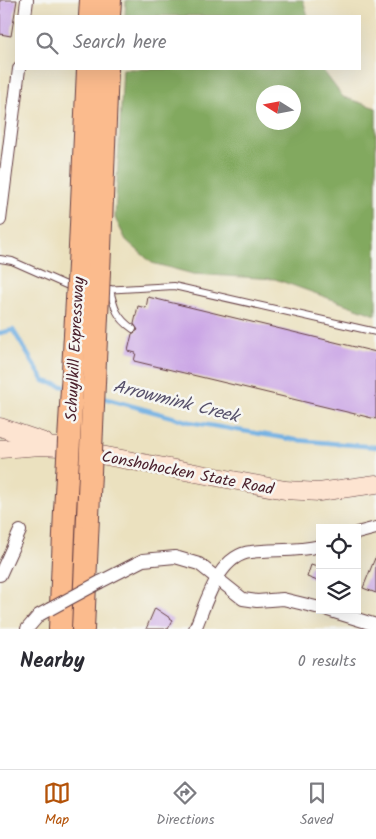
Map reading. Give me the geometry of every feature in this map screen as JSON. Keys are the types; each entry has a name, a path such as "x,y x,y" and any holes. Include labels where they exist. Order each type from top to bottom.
{"highway":[{"path":"90,15 91,0"},
{"path":"109,15 110,0"},
{"name":"Schuylkill Expressway","path":"83,629 88,517 90,248 88,70"},
{"name":"Schuylkill Expressway","path":"60,629 65,512 107,70"}],"main road":[{"path":"0,428 59,447"},
{"name":"Conshohocken State Road","path":"0,450 41,446 59,447 285,490 319,492 376,484"}],"street":[{"path":"25,15 27,0"},
{"path":"0,220 19,70"},
{"path":"361,532 376,528"},
{"path":"0,575 20,531"},
{"path":"195,629 218,579 228,563 244,553 294,551 316,547"},
{"path":"27,629 39,615 143,560 175,557 191,560 243,599 258,601 283,599 316,607"},
{"path":"341,614 376,625"}],"lane":[{"path":"0,258 12,261 71,287 94,291 174,286 376,332"},
{"path":"110,289 116,313 122,322 133,329"}],"green space":[{"path":"126,0 303,0 308,15 125,15"},
{"path":"123,70 323,70 343,97 376,108 376,315 275,279 193,274 152,263 126,240 115,218"}],"building":[{"path":"0,0 17,0 11,36 0,34"},
{"path":"148,297 376,352 376,419 134,361 136,353 128,351 132,334 138,330 134,324 138,306 146,308"},
{"path":"376,558 376,593 363,588"},
{"path":"311,565 316,567 316,580 307,577"},
{"path":"155,608 173,620 168,629 146,629"}],"waterway":[{"name":"Arrowmink Creek","path":"0,333 13,330 44,381 66,387"},
{"name":"Arrowmink Creek","path":"100,397 190,422 296,440 376,447"}]}
